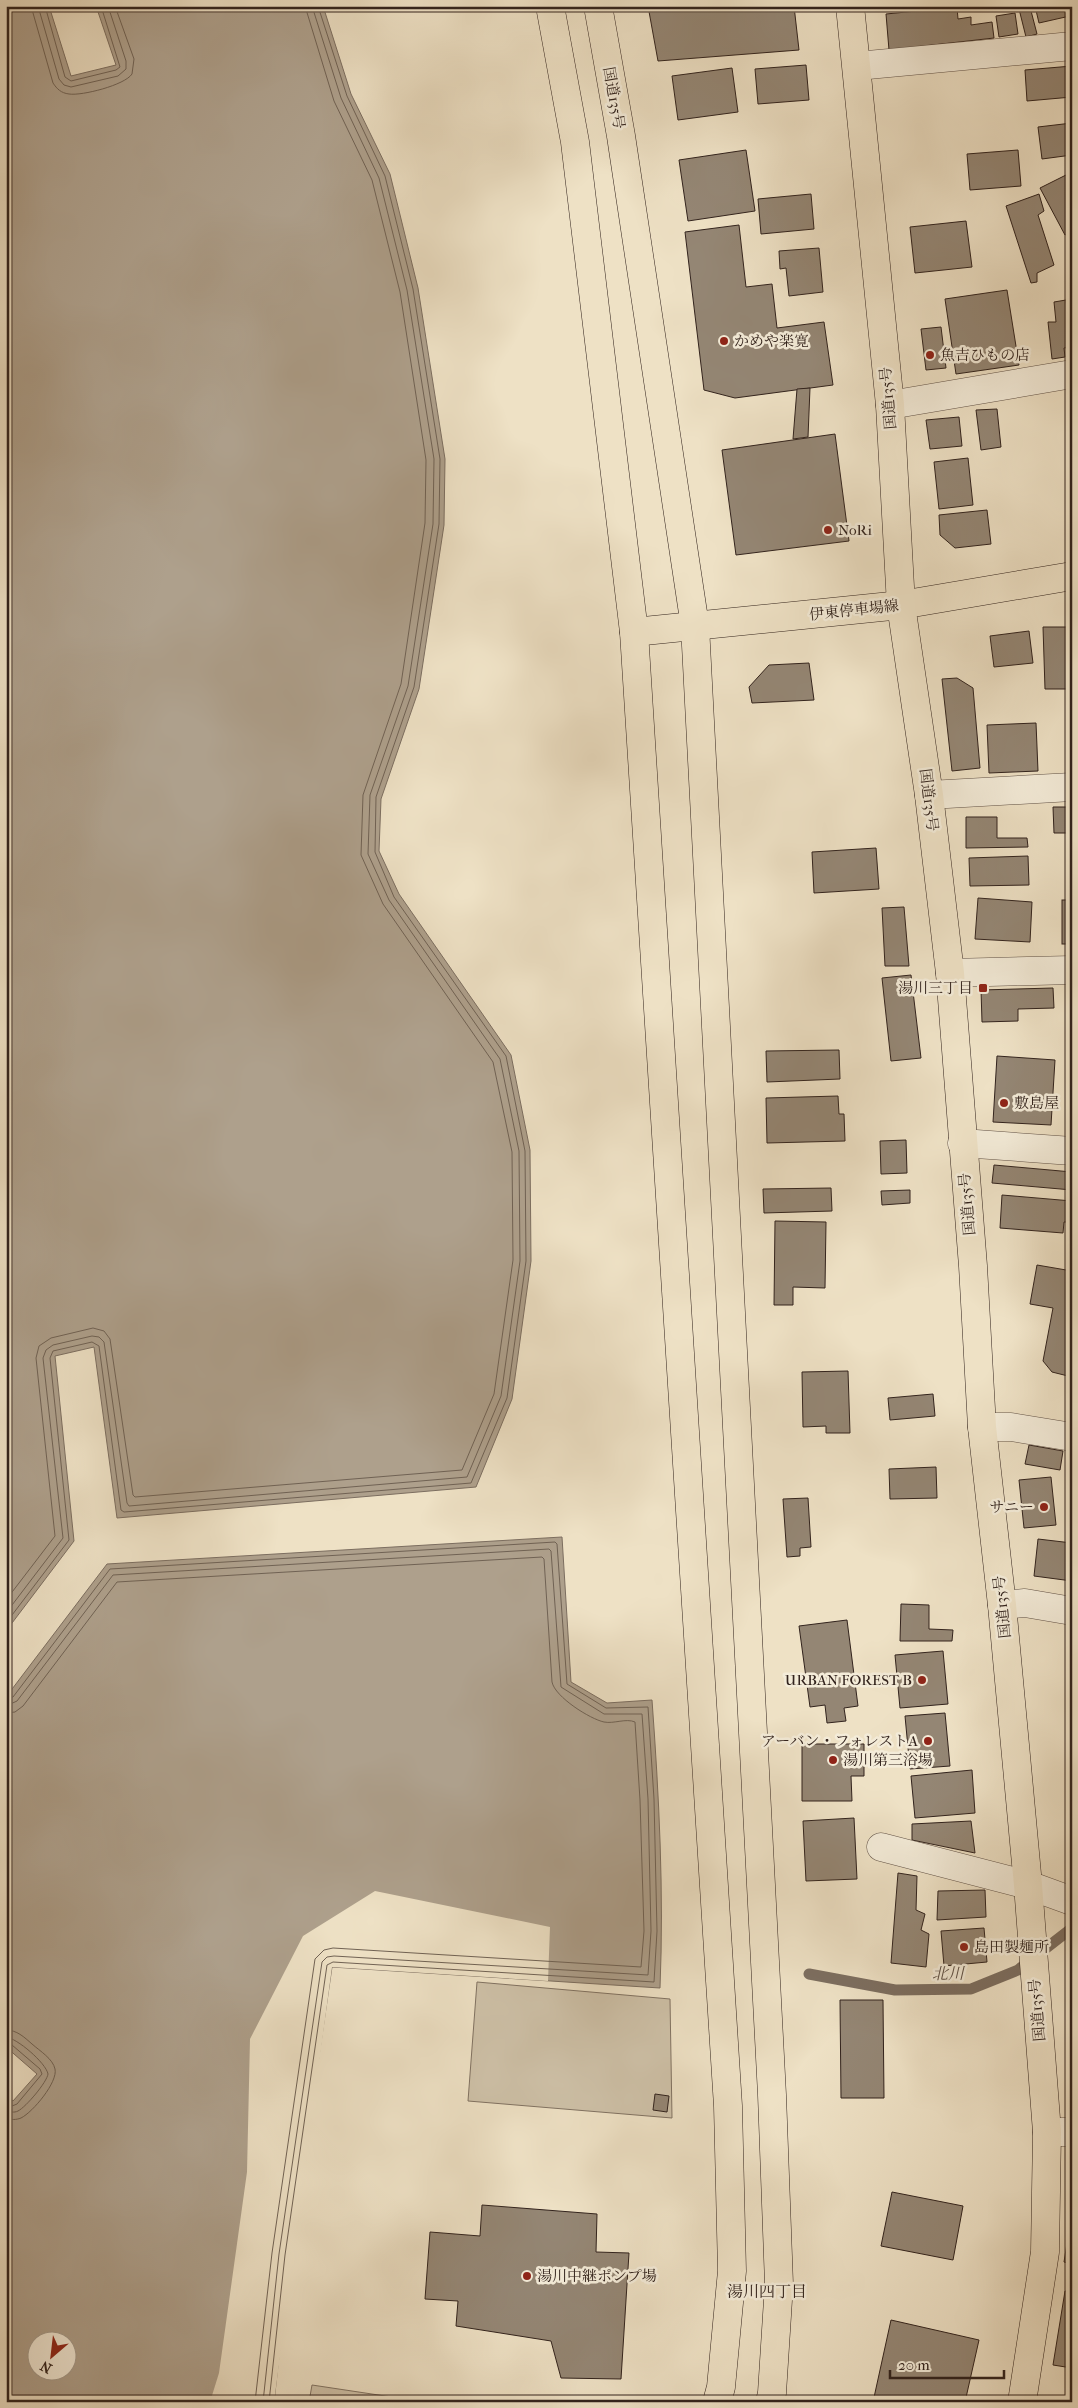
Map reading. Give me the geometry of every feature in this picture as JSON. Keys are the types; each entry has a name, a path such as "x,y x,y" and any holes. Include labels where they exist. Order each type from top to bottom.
{"main road":[{"path":"550,6 575,142 634,632 728,2106 732,2271 721,2387 717,2402"},
{"name":"国道135号","path":"598,6 621,136 695,626 772,2095 779,2284 770,2402"},
{"name":"国道135号","path":"850,6 890,405 901,605 929,795 950,973 973,1266 982,1427 1002,1606 1032,1930 1035,1985 1060,2132 1045,2252 1022,2402"},
{"name":"伊東停車場線","path":"634,632 901,605 1072,576"}],"street":[{"path":"857,66 1072,46"},
{"path":"890,405 1072,374"},
{"path":"929,795 1072,787"},
{"path":"950,973 1072,970"},
{"path":"962,1143 1072,1151"},
{"path":"982,1427 1011,1427 1072,1437"},
{"path":"1002,1606 1025,1602 1072,1610"},
{"path":"881,1847 1028,1885 1072,1902"}],"shaded area":[{"path":"477,1982 670,1999 672,2118 468,2101"},
{"path":"312,2385 425,2402 309,2402"}],"water":[{"path":"6,6 49,6 71,76 116,65 96,6 323,6 351,94 390,174 418,288 445,459 444,525 419,689 381,799 379,851 399,894 511,1055 530,1150 531,1261 512,1399 476,1487 117,1518 94,1347 55,1356 74,1541 6,1631"},
{"path":"562,1537 571,1682 607,1703 652,1700 660,1844 660,1988 332,1967 290,2255 274,2402 6,2402 6,2096 13,2101 37,2074 6,2047 6,1697 107,1564"}],"pier":[{"path":"375,1891 550,1927 548,1981 332,1967 274,2402 210,2402 219,2373 247,2172 250,2039 303,1936"}],"building":[{"path":"648,6 794,6 799,50 658,61"},
{"path":"1035,6 1068,6 1070,16 1039,23"},
{"path":"957,7 958,19 971,17 971,25 992,22 994,38 889,50 886,14"},
{"path":"1030,7 1037,34 1026,37 1019,9"},
{"path":"1015,13 1018,34 999,37 996,16"},
{"path":"806,65 809,100 758,104 755,69"},
{"path":"1072,66 1072,97 1027,101 1025,70"},
{"path":"732,68 738,112 678,120 672,76"},
{"path":"1072,123 1072,155 1042,159 1038,127"},
{"path":"746,150 755,211 688,221 679,160"},
{"path":"1018,150 1021,186 970,190 967,154"},
{"path":"1072,172 1072,231 1065,235 1040,188"},
{"path":"811,194 814,229 761,234 758,199"},
{"path":"1039,194 1044,211 1038,215 1054,265 1037,273 1037,282 1031,283 1006,206"},
{"path":"966,221 972,267 915,273 910,227"},
{"path":"739,225 746,287 772,284 777,328 824,322 833,385 735,398 704,390 685,232"},
{"path":"819,248 823,292 789,296 786,268 780,269 779,251"},
{"path":"1007,290 1019,365 956,374 945,299"},
{"path":"1066,300 1071,347 1064,348 1065,357 1052,359 1048,322 1056,322 1054,302"},
{"path":"941,327 946,368 926,370 921,329"},
{"path":"810,388 808,437 793,439 797,389"},
{"path":"997,409 1001,447 981,450 976,410"},
{"path":"959,417 962,446 930,449 926,420"},
{"path":"835,434 849,541 736,555 722,450"},
{"path":"968,458 973,505 939,509 934,462"},
{"path":"987,510 991,544 955,548 940,535 939,515"},
{"path":"1043,627 1072,627 1072,689 1045,689"},
{"path":"1029,631 1033,663 994,667 990,636"},
{"path":"809,663 814,700 752,703 749,687 769,665"},
{"path":"957,678 973,688 980,768 952,771 942,679"},
{"path":"1036,723 1038,771 989,773 987,725"},
{"path":"1053,807 1072,807 1072,833 1054,833"},
{"path":"966,817 997,817 997,838 1027,838 1028,847 966,848"},
{"path":"876,848 879,889 814,893 812,852"},
{"path":"1028,856 1029,885 970,886 969,858"},
{"path":"978,898 1032,902 1030,942 975,939"},
{"path":"1062,900 1072,900 1072,944 1062,944"},
{"path":"904,907 909,966 885,966 882,908"},
{"path":"911,975 921,1058 891,1061 882,978"},
{"path":"1053,988 1054,1008 1018,1009 1018,1021 982,1022 981,990"},
{"path":"839,1050 840,1079 767,1082 766,1051"},
{"path":"997,1056 1055,1060 1051,1125 993,1122"},
{"path":"838,1096 839,1114 844,1114 845,1141 767,1143 766,1098"},
{"path":"906,1140 907,1173 881,1174 880,1141"},
{"path":"994,1165 1072,1172 1072,1190 992,1183"},
{"path":"831,1188 832,1211 764,1213 763,1189"},
{"path":"910,1190 910,1203 882,1205 881,1191"},
{"path":"1002,1195 1072,1201 1072,1222 1064,1222 1063,1233 1000,1228"},
{"path":"775,1221 826,1222 825,1288 793,1287 793,1305 774,1305"},
{"path":"1037,1265 1072,1271 1072,1377 1052,1372 1043,1361 1053,1308 1030,1304"},
{"path":"848,1371 850,1433 826,1433 826,1426 803,1427 802,1372"},
{"path":"933,1394 935,1416 890,1420 888,1398"},
{"path":"1029,1445 1063,1451 1060,1470 1025,1464"},
{"path":"936,1467 937,1498 890,1499 889,1469"},
{"path":"1051,1477 1056,1525 1024,1528 1019,1480"},
{"path":"808,1498 811,1547 800,1548 800,1556 787,1557 783,1499"},
{"path":"1038,1539 1072,1543 1072,1581 1034,1576"},
{"path":"901,1604 929,1605 929,1629 953,1630 952,1641 900,1641"},
{"path":"847,1620 858,1706 844,1708 846,1721 827,1723 825,1705 810,1707 799,1626"},
{"name":"URBAN FOREST B","path":"943,1651 948,1704 900,1708 895,1655"},
{"name":"アーバン・フォレストA","path":"945,1713 950,1766 910,1769 905,1716"},
{"name":"湯川第三浴場","path":"802,1744 864,1744 864,1776 851,1776 852,1801 802,1801"},
{"path":"972,1770 975,1813 915,1818 911,1776"},
{"path":"854,1818 857,1879 806,1881 803,1821"},
{"path":"971,1821 975,1853 912,1840 912,1824"},
{"path":"898,1873 917,1876 916,1910 925,1914 921,1930 929,1934 926,1967 891,1963"},
{"path":"985,1890 986,1917 937,1920 938,1891"},
{"name":"島田製麺所","path":"984,1928 987,1962 944,1966 941,1931"},
{"path":"840,2000 883,2000 884,2098 841,2098"},
{"path":"655,2094 669,2096 667,2112 653,2110"},
{"path":"892,2192 963,2206 953,2260 881,2246"},
{"name":"湯川中継ポンプ場","path":"482,2205 597,2214 596,2252 629,2253 621,2379 561,2378 551,2341 456,2326 458,2301 425,2299 430,2232 480,2236"},
{"path":"1070,2224 1072,2224 1072,2264 1064,2262"},
{"path":"1065,2291 1072,2292 1072,2368 1053,2365"},
{"path":"891,2320 979,2340 965,2402 873,2402"}],"waterway":[{"name":"北川","path":"809,1974 895,1990 971,1989 1018,1970 1072,1928"}],"place":[{"name":"かめや楽寛","path":"724,341"},
{"name":"魚吉ひもの店","path":"930,355"},
{"name":"NoRi","path":"828,530"},
{"name":"湯川三丁目","path":"983,988"},
{"name":"敷島屋","path":"1004,1103"},
{"name":"サニー","path":"1044,1507"},
{"name":"URBAN FOREST B","path":"922,1680"},
{"name":"アーバン・フォレストA","path":"928,1741"},
{"name":"湯川第三浴場","path":"833,1760"},
{"name":"島田製麺所","path":"964,1947"},
{"name":"湯川中継ポンプ場","path":"527,2276"}],"district":[{"name":"湯川四丁目","path":"767,2291"}]}
